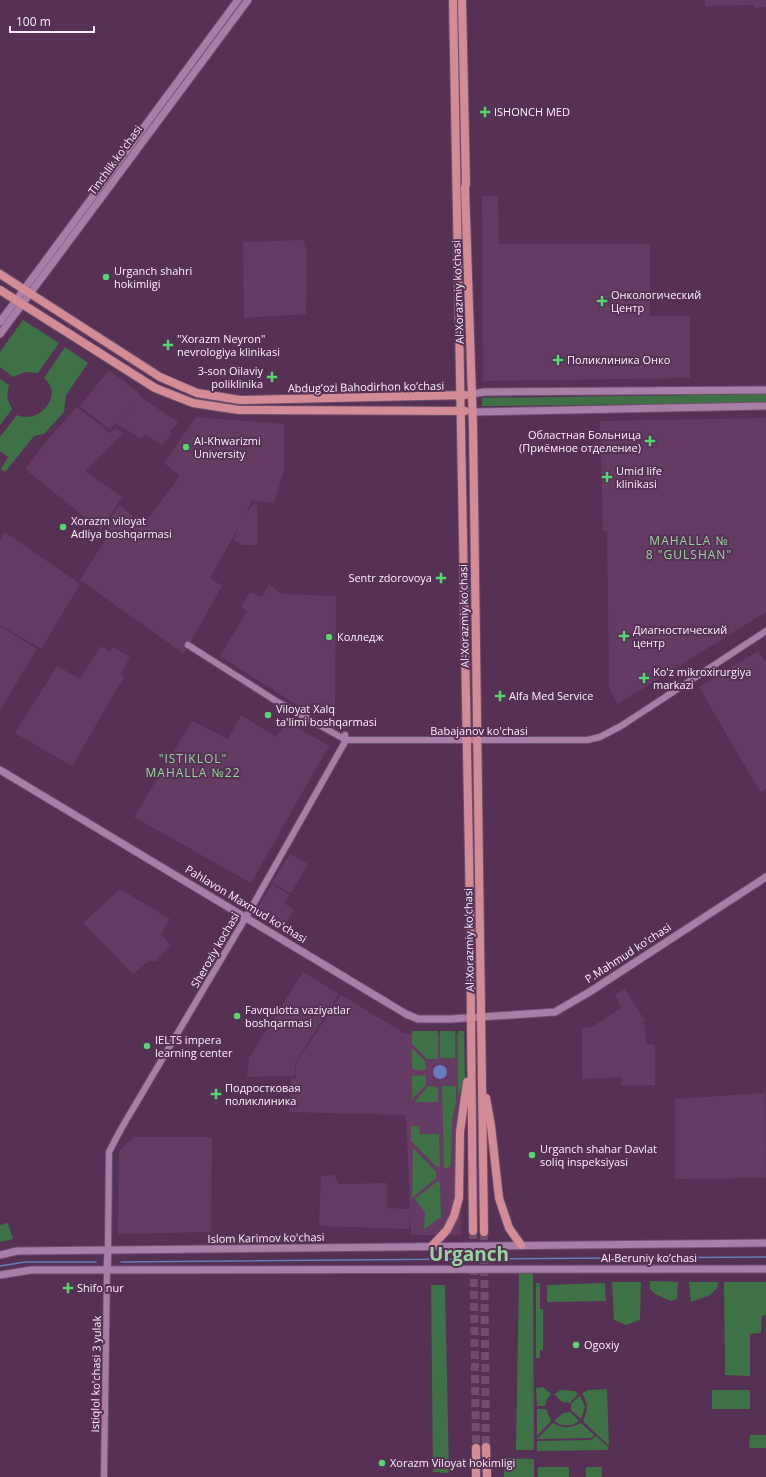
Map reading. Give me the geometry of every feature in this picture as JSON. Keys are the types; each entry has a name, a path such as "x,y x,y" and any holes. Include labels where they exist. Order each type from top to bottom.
{"main road":[{"name":"Tinchlik ko'chasi","path":"27,292 238,0"},
{"name":"Tinchlik ko'chasi","path":"0,322 27,292 248,0"},
{"name":"Al-Xorazmiy ko’chasi","path":"453,0 470,904 473,1231"},
{"name":"Al-Xorazmiy ko’chasi","path":"462,0 465,187 472,394 484,1232"},
{"name":"Abdug’ozi Bahodirhon ko’chasi","path":"0,274 160,377 178,386 218,397 274,400 460,395 485,392 766,390"},
{"name":"Abdug’ozi Bahodirhon ko’chasi","path":"0,290 155,388 193,404 217,408 472,412 766,406"},
{"name":"Tinchlik ko'chasi","path":"0,334 19,302"},
{"path":"273,410 274,400"},
{"name":"Pahlavon Maxmud ko'chasi","path":"0,770 406,1014 418,1019 491,1017"},
{"name":"P.Mahmud ko'chasi","path":"491,1017 555,1012 591,991 766,877"},
{"path":"432,1246 447,1230 454,1216 459,1198 460,1132 471,1060"},
{"path":"482,1077 491,1126 499,1198 508,1228 520,1245"},
{"name":"Al-Beruniy ko’chasi","path":"533,1245 766,1243"},
{"name":"Islom Karimov ko'chasi","path":"0,1254 17,1251 533,1245"},
{"path":"0,1275 32,1270 107,1271 108,1250"},
{"name":"Al-Beruniy ko’chasi","path":"107,1271 766,1269"},
{"path":"476,1448 476,1477"},
{"path":"486,1448 486,1477"}],"street":[{"name":"Babajanov ko'chasi","path":"188,645 276,701 346,738 466,742 587,740 600,737 640,714 766,632"},
{"name":"Sheroziy kochasi","path":"108,1250 109,1152 121,1129 246,917 346,738"},
{"name":"Istiqlol ko'chasi 3 yulak","path":"104,1477 107,1271"}],"shaded area":[{"path":"705,0 766,0 766,7 755,8 754,5 705,6"},
{"path":"482,196 498,196 499,244 650,244 650,316 690,316 690,378 483,381"},
{"path":"303,240 307,253 306,314 244,318 243,242"},
{"path":"109,370 140,394 110,430 80,406"},
{"path":"139,396 178,422 170,432 171,435 162,445 146,435 141,438 116,424"},
{"path":"77,407 110,433 116,428 124,433 85,471 122,497 101,530 25,469 49,438"},
{"path":"196,417 284,424 284,470 274,503 253,501 253,498 245,516 253,504 257,503 258,545 242,545 234,540 238,528 210,578 222,586 184,654 80,580 111,531 105,525 120,505 143,525 177,480 179,475 164,463"},
{"path":"766,418 766,612 618,704 609,688 607,531 603,531 600,421"},
{"path":"5,532 80,584 41,649 0,625 0,540"},
{"path":"269,584 282,594 336,596 335,712 308,712 220,656 247,611 241,606 250,592 262,597"},
{"path":"0,626 37,649 0,710"},
{"path":"101,646 110,652 113,647 130,657 121,673 124,677 72,766 15,733 57,666 80,679"},
{"path":"758,651 766,662 766,788 760,792 699,687"},
{"path":"241,715 276,737 288,722 329,746 251,883 134,817 192,721 228,739"},
{"path":"290,854 308,864 291,893 272,883"},
{"path":"272,884 290,895 284,903 294,910 282,930 254,914"},
{"path":"120,889 170,919 161,934 170,946 156,961 149,961 133,974 83,923"},
{"path":"303,972 339,994 295,1063 295,1076 247,1077 249,1058"},
{"path":"625,989 645,1021 643,1024 645,1025 646,1044 655,1045 655,1085 621,1086 621,1077 582,1079 582,1028 592,1027 621,1008 615,995"},
{"path":"341,995 404,1033 460,1034 461,1235 411,1235 410,1216 409,1229 319,1226 321,1176 335,1175 338,1184 387,1183 387,1208 410,1209 406,1115 289,1112 291,1079 296,1078 296,1063"},
{"path":"765,1093 766,1178 675,1179 675,1099"},
{"path":"134,1137 212,1137 211,1232 118,1234 119,1151"}],"green space":[{"path":"23,320 59,343 38,373 25,372 13,377 0,367 0,352"},
{"path":"65,347 88,363 66,395 64,412 44,434 34,436 5,472 1,469 8,457 0,451 0,437 17,415 25,417 33,416 47,407 52,392 50,385 44,378"},
{"path":"0,379 9,385 7,398 12,409 0,425"},
{"path":"766,394 766,403 482,406 482,398"},
{"path":"412,1031 438,1031 438,1059 427,1059 412,1044"},
{"path":"440,1031 455,1031 455,1058 440,1058"},
{"path":"458,1031 464,1031 465,1077 458,1097"},
{"path":"412,1048 425,1061 426,1070 415,1070 412,1068"},
{"path":"426,1075 426,1085 412,1099 412,1076"},
{"path":"428,1086 438,1087 438,1102 415,1102"},
{"path":"442,1086 456,1086 456,1102 452,1120 451,1164 448,1168 444,1168"},
{"path":"411,1126 419,1126 420,1134 439,1134 440,1166 437,1167 411,1141"},
{"path":"413,1148 436,1172 436,1178 412,1198"},
{"path":"438,1181 440,1183 441,1217 424,1229 425,1212 415,1199"},
{"path":"8,1223 13,1239 0,1242 0,1225"},
{"path":"519,1273 533,1273 534,1450 516,1450"},
{"path":"650,1281 678,1282 677,1299 671,1301 655,1294 650,1289"},
{"path":"612,1282 641,1282 640,1320 626,1325 614,1320"},
{"path":"689,1282 718,1282 717,1288 710,1295 691,1302"},
{"path":"724,1282 766,1282 766,1315 762,1316 761,1333 750,1334 750,1376 725,1375"},
{"path":"536,1283 540,1283 540,1309 543,1309 543,1350 540,1350 540,1358 536,1358"},
{"path":"605,1283 606,1301 547,1302 547,1285"},
{"path":"431,1285 445,1285 449,1473 433,1472"},
{"path":"543,1387 551,1394 547,1399 545,1406 537,1406 536,1388"},
{"path":"607,1389 609,1446 583,1421 587,1407 582,1393 588,1390"},
{"path":"561,1390 575,1391 578,1394 570,1403 562,1402 554,1394"},
{"path":"712,1390 750,1390 750,1409 712,1409"},
{"path":"580,1395 585,1407 581,1419 571,1410 571,1404"},
{"path":"537,1409 546,1409 551,1421 537,1436"},
{"path":"570,1412 579,1421 566,1426 554,1421 563,1413"},
{"path":"553,1423 567,1427 581,1423 594,1435 591,1438 537,1439"},
{"path":"750,1435 766,1435 766,1448 749,1448"},
{"path":"596,1436 609,1448 607,1450 537,1451 537,1441 591,1440"},
{"path":"505,1458 534,1459 534,1477 504,1477"},
{"path":"538,1467 569,1467 569,1477 538,1477"},
{"path":"586,1467 602,1467 602,1477 586,1477"}],"water":[{"path":"440,1065 445,1067 447,1072 445,1077 440,1079 435,1077 433,1072 435,1067"}],"waterway":[{"path":"488,1259 766,1257"},
{"path":"121,1262 469,1259"},
{"path":"0,1266 25,1262 96,1262"}],"tunnel":[{"path":"473,1231 476,1448"},
{"path":"484,1232 486,1447"}],"place":[{"name":"ISHONCH MED","path":"485,112"},
{"name":"Urganch shahri hokimligi","path":"106,277"},
{"name":"Онкологический Центр","path":"602,301"},
{"name":"\"Xorazm Neyron\" nevrologiya klinikasi","path":"168,345"},
{"name":"Поликлиника Онко","path":"558,360"},
{"name":"3-son Oilaviy poliklinika","path":"272,377"},
{"name":"Областная Больница (Приёмное отделение)","path":"650,441"},
{"name":"Al-Khwarizmi University","path":"186,447"},
{"name":"Umid life klinikasi","path":"607,477"},
{"name":"Xorazm viloyat Adliya boshqarmasi","path":"63,527"},
{"name":"Sentr zdorovoya","path":"441,578"},
{"name":"Диагностический центр","path":"624,636"},
{"name":"Колледж","path":"329,637"},
{"name":"Ko'z mikroxirurgiya markazi","path":"644,678"},
{"name":"Alfa Med Service","path":"500,696"},
{"name":"Viloyat Xalq ta'limi boshqarmasi","path":"268,715"},
{"name":"Favqulotta vaziyatlar boshqarmasi","path":"237,1016"},
{"name":"IELTS impera learning center","path":"147,1046"},
{"name":"Подростковая поликлиника","path":"216,1094"},
{"name":"Urganch shahar Davlat soliq inspeksiyasi","path":"532,1155"},
{"name":"Shifo nur","path":"68,1288"},
{"name":"Ogoxiy","path":"576,1345"},
{"name":"Xorazm Viloyat hokimligi","path":"382,1463"}],"district":[{"name":"MAHALLA № 8 \"GULSHAN\"","path":"689,548"},
{"name":"\"ISTIKLOL\" MAHALLA №22","path":"193,766"},
{"name":"Urganch","path":"469,1254"}]}
